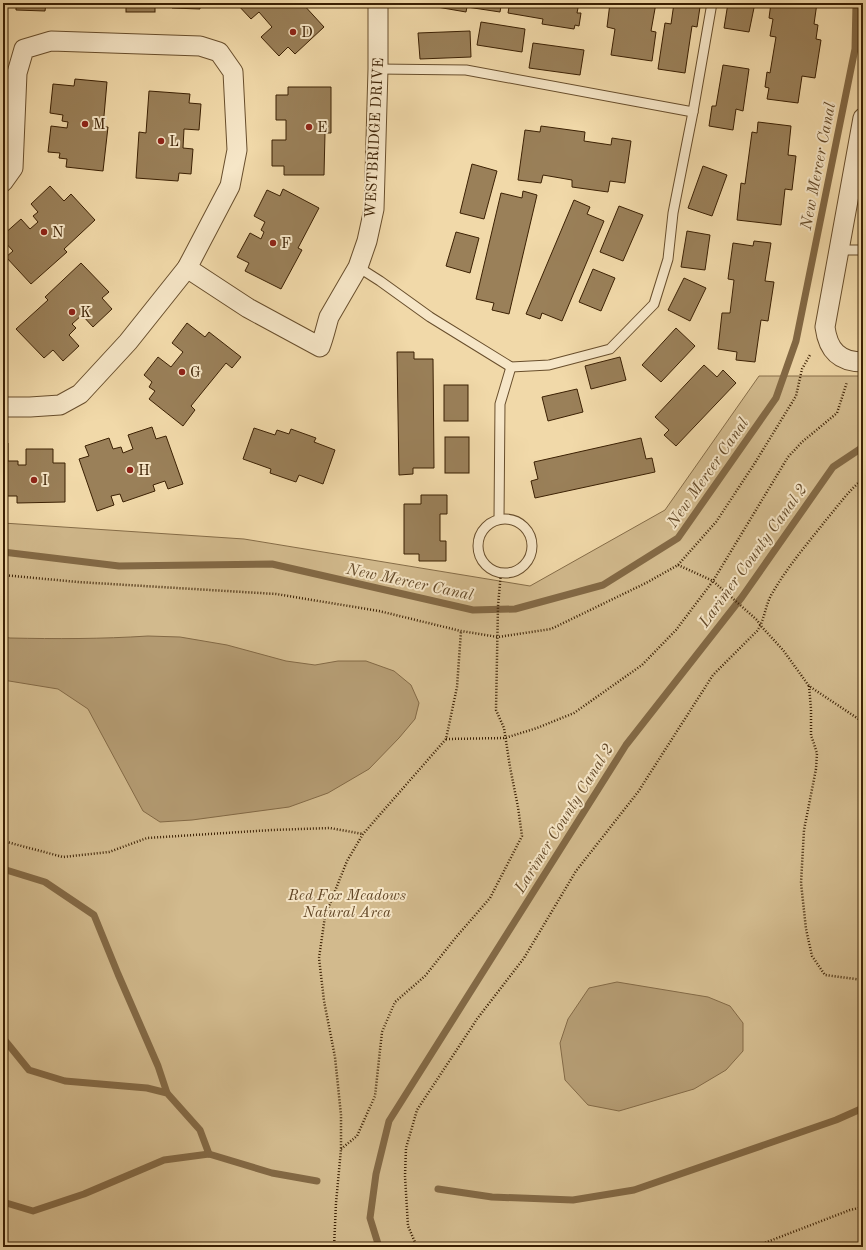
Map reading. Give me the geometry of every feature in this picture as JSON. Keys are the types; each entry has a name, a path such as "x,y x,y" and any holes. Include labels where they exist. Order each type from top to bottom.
{"street":[{"name":"WESTBRIDGE DRIVE","path":"187,268 248,308 320,347 326,332 329,317 358,267 367,241 374,209 378,69 378,3"},
{"path":"3,182 13,168 17,73 24,49 51,41 200,46 219,52 234,72 237,150 230,186 187,268 128,342 80,394 60,405 3,407"},
{"path":"859,362 841,358 832,350 827,339 825,327 863,118"}],"lane":[{"path":"358,267 430,317 511,367 548,365 610,349 654,304 668,259 673,213 693,112 712,3"},
{"path":"378,69 466,70 693,112"},
{"path":"839,250 863,250"},
{"path":"499,519 500,404 511,367"},
{"path":"499,519 509,519 525,528 530,536 532,545 526,562 519,568 510,572 501,572 493,570 486,565 478,551 478,542 480,534 488,525 499,519"}],"path":[{"path":"3,575 78,582 276,594 379,611 461,631 498,637 551,629 646,583 678,565 716,522 754,466 796,396 802,369 816,344 827,339"},
{"path":"446,739 460,740 505,738 574,713 642,665 676,630 713,581 788,457 802,442 837,413 859,362"},
{"path":"417,1247 408,1226 405,1176 406,1148 417,1110 477,1019 524,958 576,871 638,792 713,675 761,626 766,605 773,592 810,540 854,486 863,479"},
{"path":"678,565 713,581 757,620 783,650 809,686 863,722"},
{"path":"341,1149 357,1136 375,1096 382,1032 394,1002 425,976 490,898 522,836 504,728 496,710 498,606 501,572"},
{"path":"334,1247 341,1149 341,1116 335,1057 324,1001 319,958 325,916 347,861 363,834 446,739 457,688 461,631"},
{"path":"809,686 811,709 810,734 817,753 816,769 804,830 801,883 806,929 812,956 825,975 863,980"},
{"path":"3,841 63,857 109,852 147,838 330,828 363,834"},
{"path":"754,1247 850,1210 863,1207"}],"green space":[{"name":"Red Fox Meadows Natural Area","path":"759,376 863,376 863,1247 3,1247 3,523 244,539 530,586 665,510"}],"shaded area":[{"path":"148,636 180,637 227,645 286,661 315,665 338,661 366,661 394,671 411,685 419,703 415,719 369,769 328,793 289,807 192,820 160,822 143,811 88,709 58,689 3,680 3,637 114,638"},
{"path":"617,982 708,997 730,1006 743,1023 743,1051 726,1070 694,1089 619,1111 588,1105 565,1080 560,1043 568,1019 589,988"}],"building":[{"path":"16,3 46,3 45,11 16,10"},
{"path":"62,3 90,3 90,7 62,6"},
{"path":"126,3 155,3 155,12 126,12"},
{"path":"173,3 200,3 200,9 172,8"},
{"name":"D","path":"236,3 302,3 324,27 295,54 288,47 279,56 261,37 272,27 259,12 251,19"},
{"path":"437,3 579,3 577,13 581,13 579,26 575,25 574,29 542,24 543,19 508,13 509,7 501,6 500,12 467,7 466,12 437,7"},
{"path":"610,3 656,3 651,31 656,32 652,61 611,55 615,29 607,27"},
{"path":"674,3 700,7 697,27 692,26 685,73 658,69 665,23 671,24"},
{"path":"728,3 755,3 749,32 724,28"},
{"path":"771,3 817,3 814,24 818,25 816,39 821,40 815,78 802,76 798,103 767,99 769,88 765,87 767,72 770,73 776,37 770,36 773,19 769,18"},
{"path":"481,22 525,29 522,52 477,45"},
{"path":"470,31 471,57 420,59 418,33"},
{"path":"533,43 584,50 580,75 529,68"},
{"path":"723,65 749,69 743,111 736,109 733,130 709,126 712,106 716,106"},
{"name":"M","path":"75,79 107,82 103,127 108,127 103,171 66,167 67,159 59,158 60,153 48,152 51,126 67,128 68,122 62,121 63,115 50,113 53,84 74,86"},
{"name":"E","path":"288,87 331,87 331,133 325,133 324,175 284,175 284,166 272,166 272,140 286,140 286,120 276,120 276,95 288,95"},
{"name":"L","path":"149,91 190,94 189,103 201,104 199,130 184,129 183,148 193,149 191,174 179,173 178,181 136,178 139,132 146,133"},
{"path":"758,122 791,126 788,155 796,156 792,190 785,189 781,225 737,220 741,183 745,184 752,132 757,133"},
{"path":"541,126 585,132 584,141 611,145 612,138 631,141 625,183 610,181 608,192 572,187 572,180 543,175 541,183 518,180 525,130 540,132"},
{"path":"472,164 497,171 484,219 460,213"},
{"path":"703,166 727,175 712,216 688,208"},
{"name":"N","path":"50,186 64,201 71,194 95,220 64,249 67,252 31,284 6,257 13,251 3,240 3,235 21,219 30,229 38,222 33,216 38,212 31,204"},
{"name":"F","path":"283,189 319,208 298,248 302,250 281,289 245,271 249,263 237,257 250,233 261,239 264,232 261,230 265,222 254,216 267,190 280,196"},
{"path":"523,191 537,195 509,314 492,310 494,303 476,299 501,193 522,198"},
{"path":"574,200 590,207 587,214 604,221 562,321 542,313 540,319 526,314"},
{"path":"619,206 643,215 623,261 600,252"},
{"path":"687,231 710,235 705,270 681,267"},
{"path":"456,232 479,238 470,273 446,266"},
{"path":"754,241 771,243 765,281 774,282 768,321 761,320 755,362 736,360 737,352 718,349 722,313 730,313 734,280 728,279 733,243 753,246"},
{"name":"K","path":"81,263 109,292 102,298 112,309 93,327 82,315 72,324 76,328 69,335 79,346 63,361 53,350 44,358 16,329 48,300 45,297"},
{"path":"593,269 615,278 601,311 579,302"},
{"path":"684,278 706,288 690,321 668,310"},
{"name":"G","path":"187,323 205,337 209,332 241,357 232,368 226,363 191,406 195,410 183,426 149,399 155,391 149,387 152,382 144,375 158,357 171,367 183,352 172,343"},
{"path":"676,328 695,346 661,382 642,365"},
{"path":"397,352 414,352 414,359 433,359 434,468 413,468 413,474 399,475"},
{"path":"620,357 626,380 591,389 585,366"},
{"path":"704,365 717,377 723,370 736,383 676,446 664,435 669,430 655,417"},
{"path":"444,385 468,385 468,421 444,421"},
{"path":"577,389 583,412 548,421 542,397"},
{"name":"H","path":"152,427 156,439 166,436 183,484 168,489 165,481 153,485 155,491 123,502 120,494 111,496 114,505 97,511 79,459 89,456 85,446 109,438 113,449 121,447 123,453 133,449 128,435"},
{"path":"254,428 275,435 277,430 289,434 291,429 316,438 314,442 335,450 323,484 299,475 296,482 270,473 271,469 243,459"},
{"path":"445,437 469,437 469,473 445,473"},
{"path":"641,438 646,459 652,458 655,472 535,498 531,481 538,479 534,462"},
{"name":"I","path":"3,443 8,443 8,461 18,461 18,465 26,465 26,449 53,449 53,463 65,463 65,502 17,503 17,496 3,496"},
{"path":"421,495 447,495 447,514 440,514 440,541 446,541 446,561 419,561 419,554 404,554 404,504 421,504"}],"waterway":[{"name":"New Mercer Canal","path":"3,552 119,566 272,564 473,610 515,609 603,585 678,538 776,398 796,341 855,49 856,3"},
{"name":"Larimer County Canal 2","path":"379,1247 370,1218 376,1174 389,1121 626,745 742,597 833,467 863,447"},
{"path":"3,869 45,882 94,915 158,1066 167,1093"},
{"path":"3,1038 29,1070 65,1081 147,1088 167,1093 200,1130 209,1154"},
{"path":"438,1189 492,1197 573,1200 634,1190 836,1120 863,1108"},
{"path":"3,1202 33,1211 84,1194 164,1160 209,1154 272,1173 317,1181"},
{"name":"Larimer County Canal 2","path":"859,1247 863,1245"}],"place":[{"name":"D","path":"293,32"},
{"name":"M","path":"85,124"},
{"name":"E","path":"309,127"},
{"name":"L","path":"161,141"},
{"name":"N","path":"44,232"},
{"name":"F","path":"273,243"},
{"name":"K","path":"72,312"},
{"name":"G","path":"182,372"},
{"name":"H","path":"130,470"},
{"name":"I","path":"34,480"}]}
